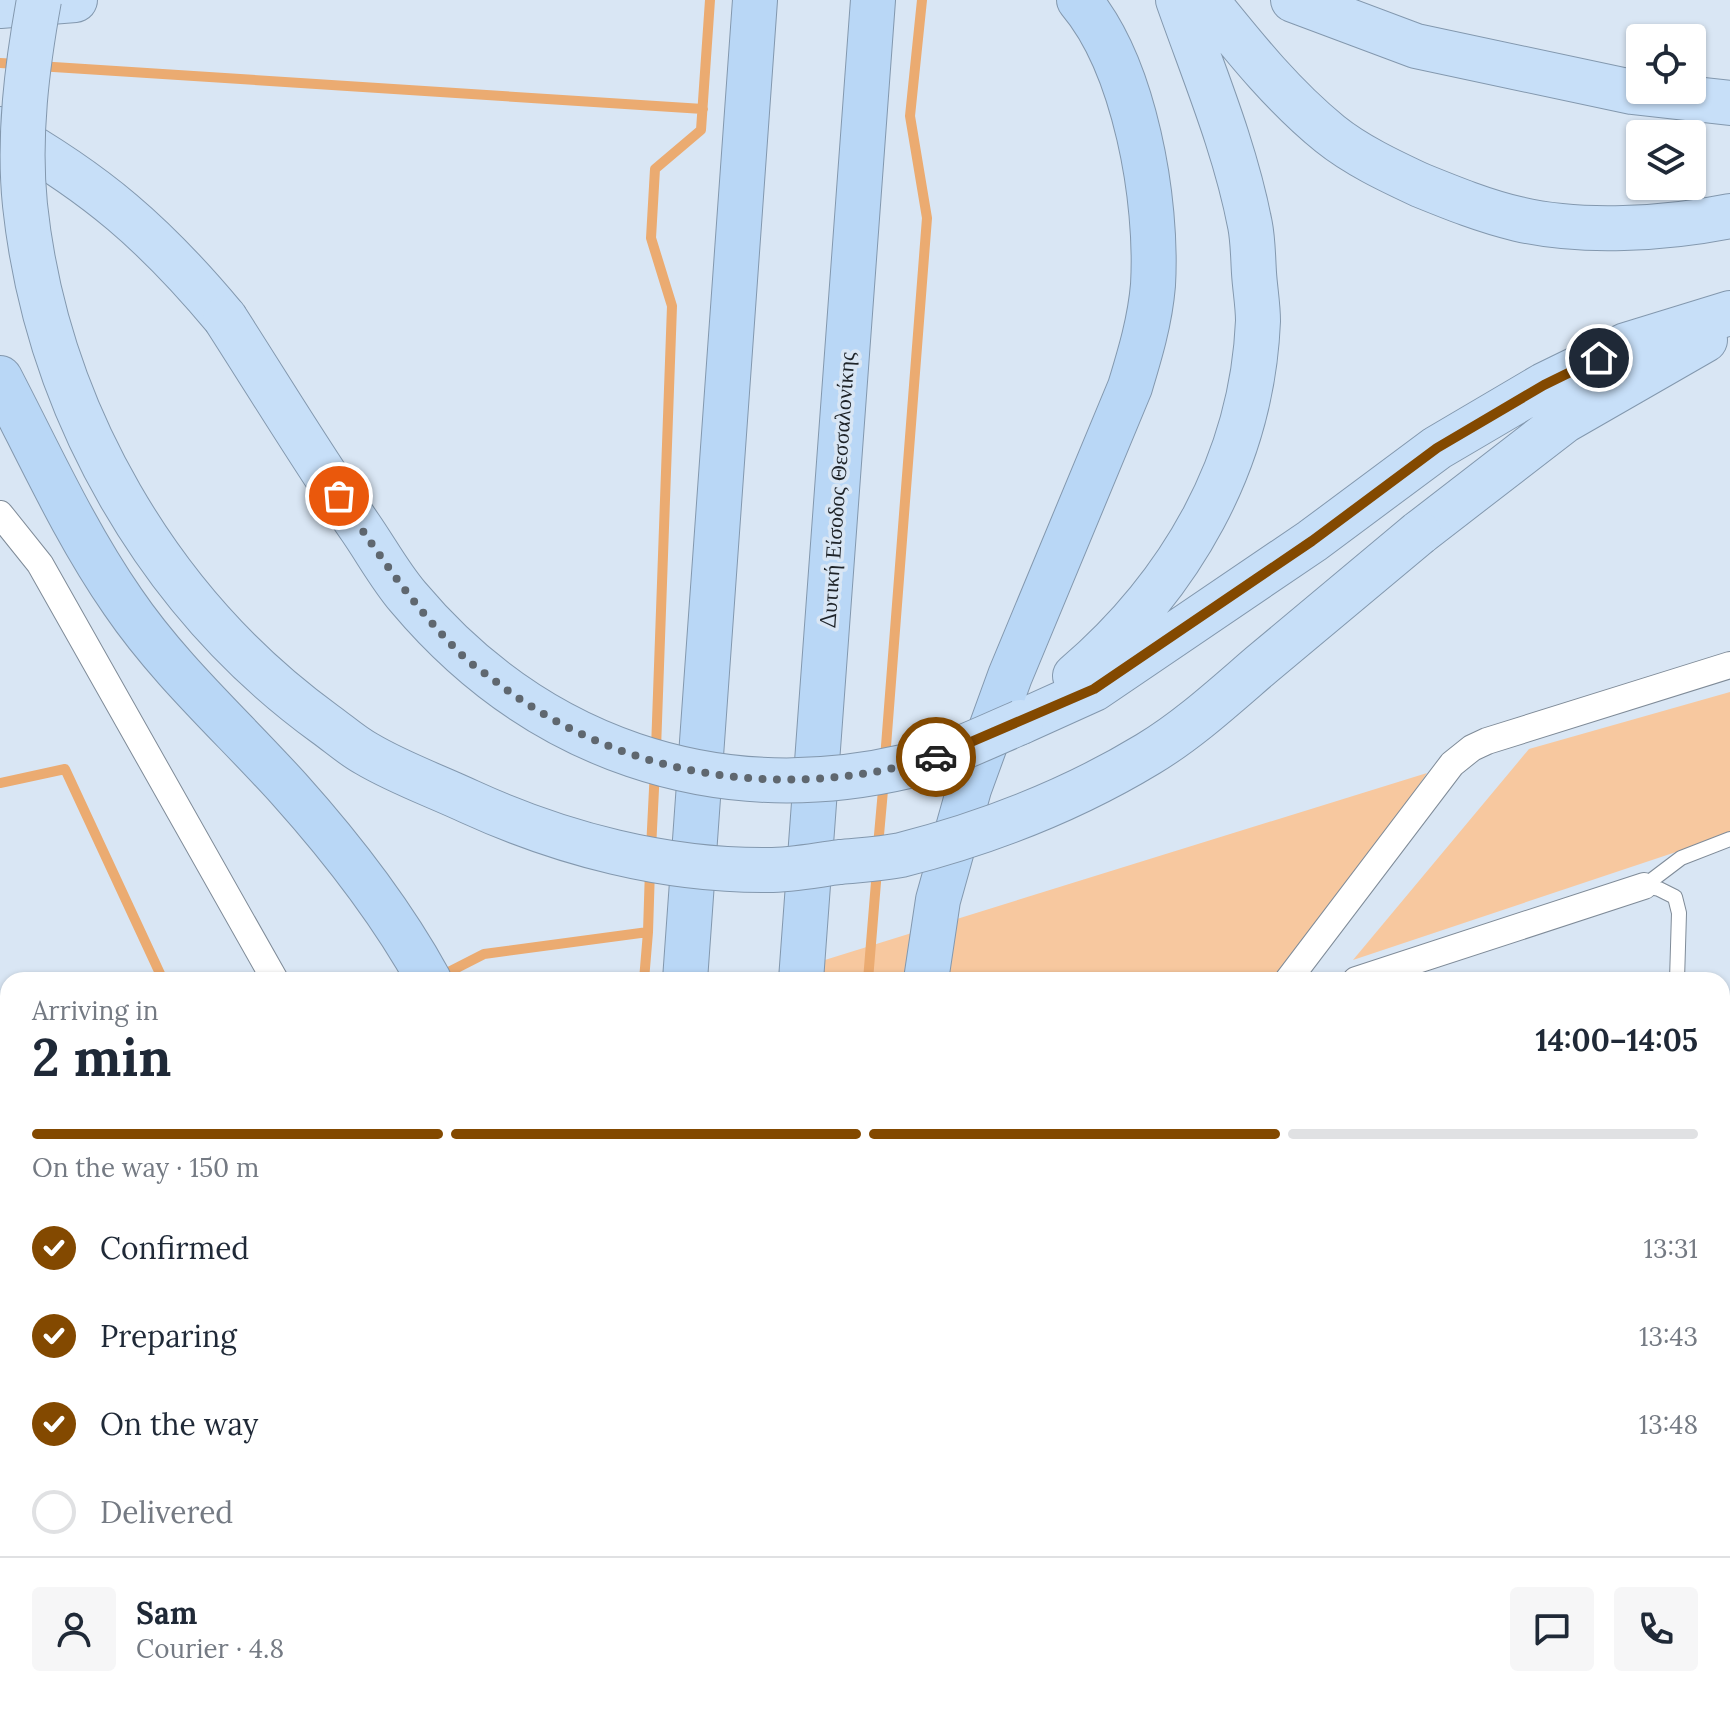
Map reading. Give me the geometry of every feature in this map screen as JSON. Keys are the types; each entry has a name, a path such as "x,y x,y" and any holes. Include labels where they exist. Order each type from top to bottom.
{"highway":[{"path":"39,0 28,61 24,130 24,201 35,268 50,331 74,403 106,471 141,530 233,647 297,703 367,755 519,824 601,848 691,866 771,870 897,856 1035,812 1150,753 1222,698 1419,533 1564,421 1730,325"},
{"path":"0,6 75,0"},
{"path":"686,972 755,0"},
{"name":"Δυτική Είσοδος Θεσσαλονίκης","path":"802,972 873,0"},
{"path":"927,972 938,900 969,789 1010,676 1130,387 1145,339 1153,286 1153,237 1148,190 1129,97 1110,50 1079,0"},
{"path":"1021,722 1106,649 1146,606 1191,544 1235,449 1251,386 1258,319 1250,227 1230,145 1178,0"},
{"path":"1206,0 1249,54 1332,136 1393,173 1458,201 1520,220 1588,227 1682,226 1730,216"},
{"path":"1293,0 1416,46 1632,92 1730,103"},
{"path":"0,129 47,155 98,190 144,228 187,271 225,318 407,596 467,660 530,707 572,730 666,766 748,780 837,778 909,765 944,754 1094,689 1312,541 1437,448 1544,385 1626,345 1730,313"},
{"path":"0,378 123,603 204,702 289,790 334,842 383,908 423,972"}],"street":[{"path":"0,514 40,564 270,972"},
{"path":"1294,972 1452,764 1465,752 1487,741 1730,665"},
{"path":"1381,972 1644,886"}],"lane":[{"path":"1644,886 1681,858 1730,839"},
{"path":"1644,886 1675,897 1679,913 1677,972"}],"shaded area":[{"path":"1730,692 1730,834 1353,960 1529,749"},
{"path":"1427,773 1335,909 1277,972 786,972"}],"waterway":[{"path":"656,749 672,306 651,238 655,169 701,130 710,0"},
{"path":"885,759 927,218 910,116 922,0"},
{"path":"0,63 18,64"},
{"path":"38,66 703,109"},
{"path":"0,783 65,769 159,972"},
{"path":"651,849 655,769"},
{"path":"878,846 884,779"},
{"path":"449,972 484,954 648,932 650,869"},
{"path":"869,972 877,870"},
{"path":"645,972 648,932"}],"way so far":[{"path":"339,496 407,596 467,660 530,707 572,730 666,766 748,780 837,778 936,757"}],"route":[{"path":"936,757 1094,689 1312,541 1437,448 1544,385 1599,358"}]}
